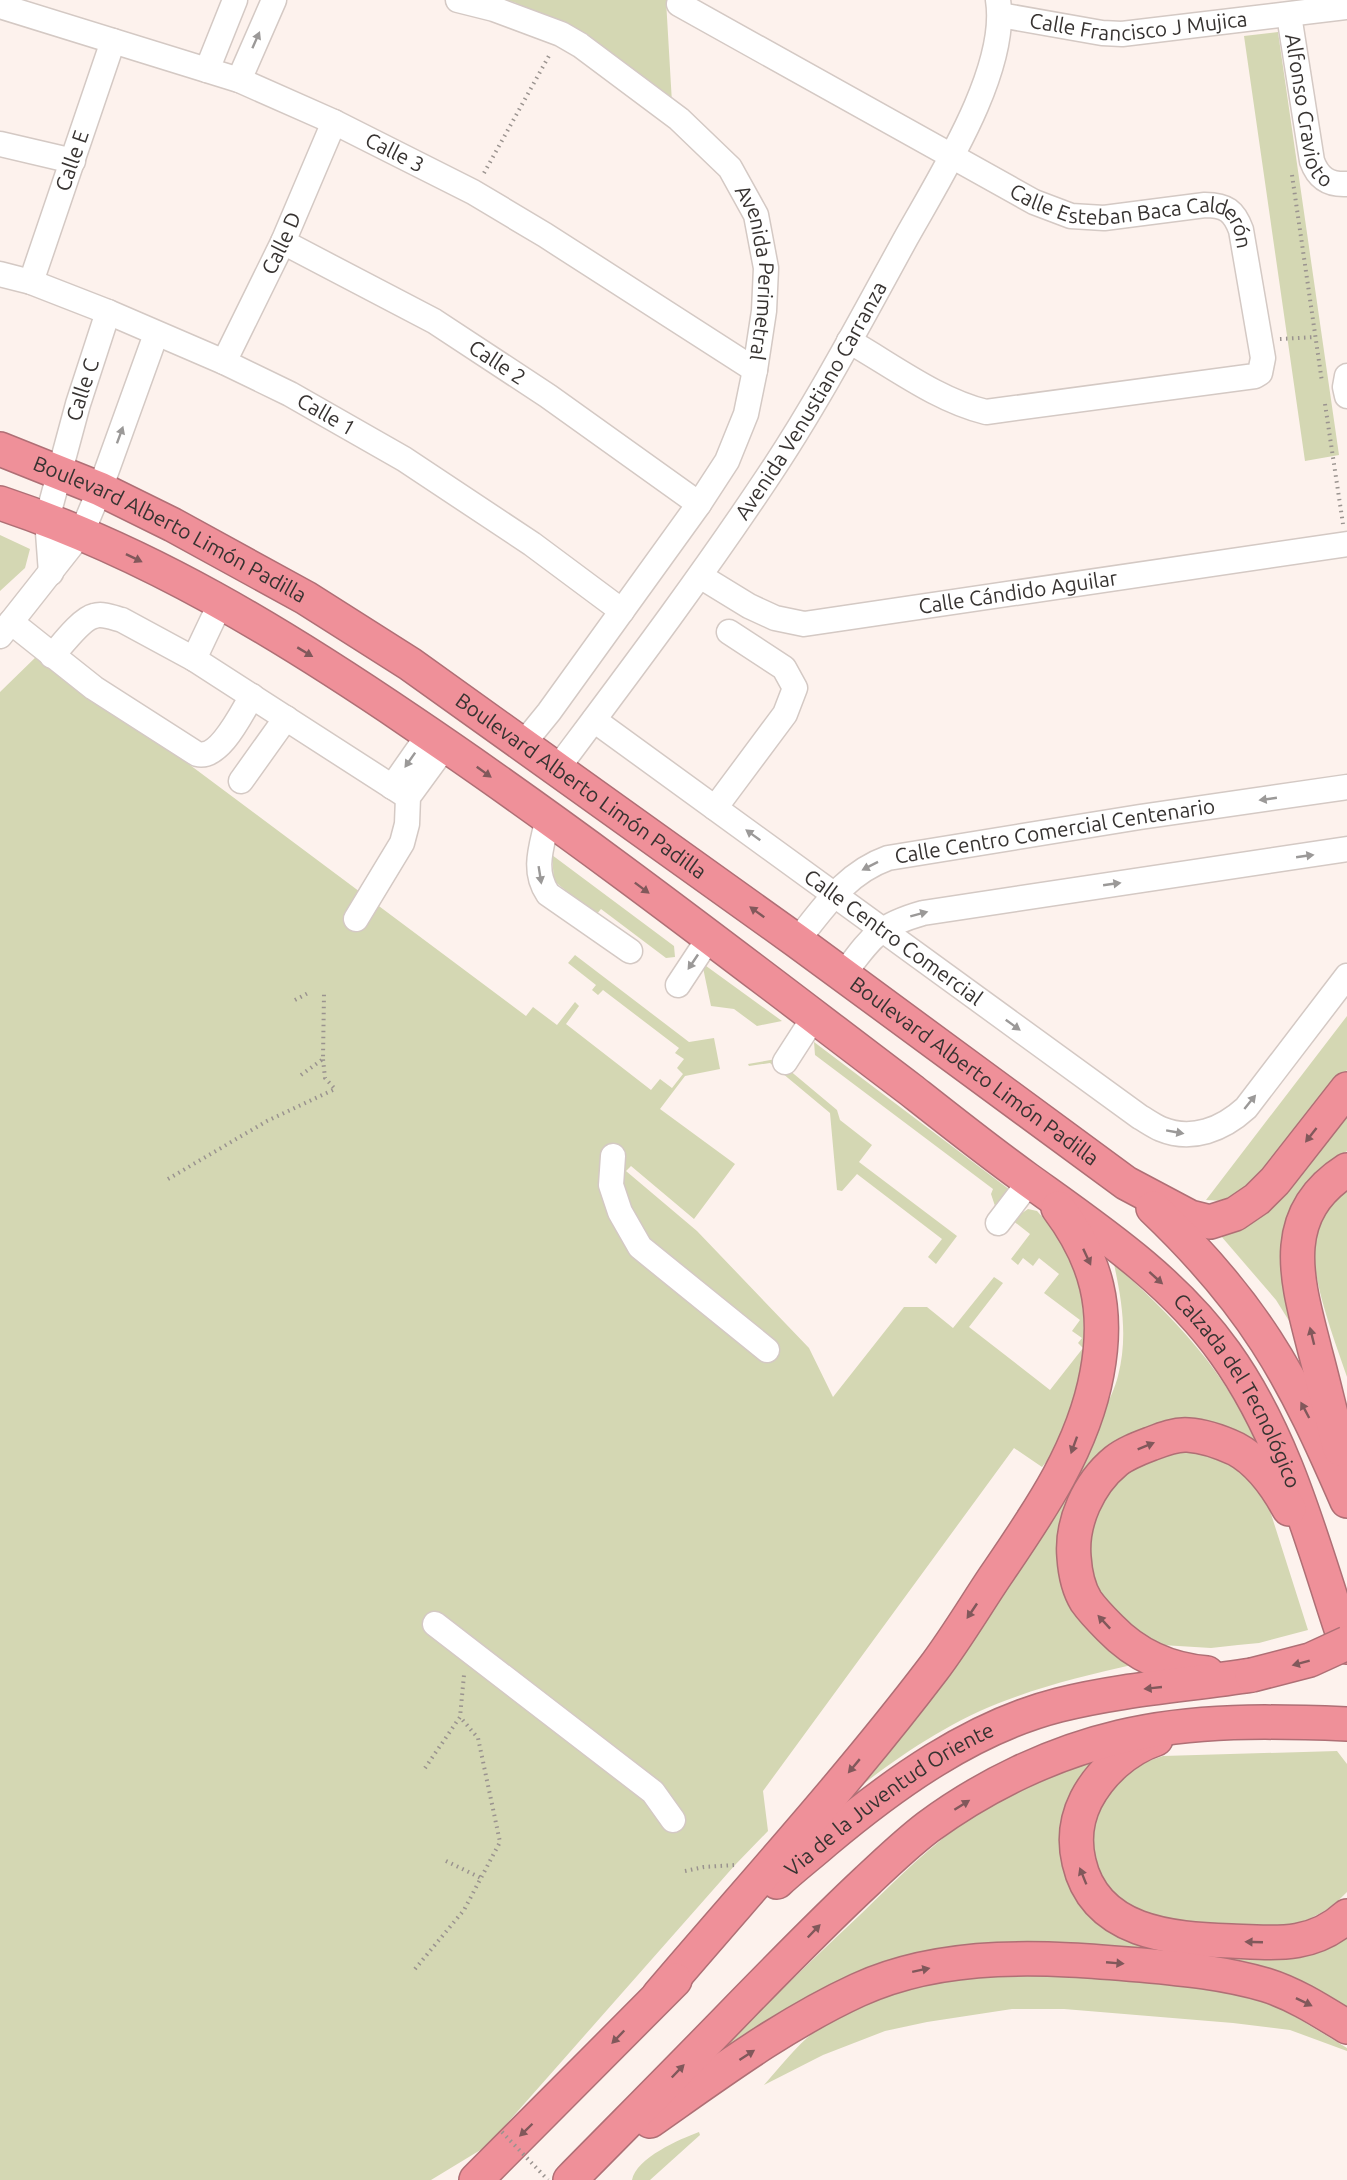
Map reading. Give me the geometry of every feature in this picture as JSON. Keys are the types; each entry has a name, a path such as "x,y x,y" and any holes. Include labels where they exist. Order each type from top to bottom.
{"highway":[{"name":"Boulevard Alberto Limón Padilla","path":"0,450 59,471 173,525 306,598 429,676 1126,1182"},
{"name":"Boulevard Alberto Limón Padilla","path":"0,503 82,532 221,602 327,665 438,739 548,818 1037,1186"},
{"path":"1126,1182 1190,1217 1210,1222 1235,1214 1257,1199 1275,1181 1347,1089"},
{"path":"1347,1170 1335,1178 1316,1199 1303,1220 1296,1251 1303,1301 1347,1474"},
{"path":"1126,1182 1178,1232 1220,1280 1265,1340 1318,1434 1347,1501"},
{"path":"659,1995 843,1780 934,1667 1043,1506 1069,1458 1097,1373 1101,1336 1100,1298 1091,1262 1072,1227 1037,1186"},
{"name":"Calzada del Tecnológico","path":"1037,1186 1113,1240 1200,1321 1226,1354 1256,1402 1283,1457 1347,1645"},
{"path":"1252,1675 1196,1672 1158,1662 1129,1645 1100,1618 1086,1600 1075,1573 1072,1541 1082,1508 1094,1486 1116,1461 1148,1445 1186,1435 1211,1439 1236,1449 1258,1466 1276,1485 1292,1513 1335,1612"},
{"name":"Via de la Juventud Oriente","path":"476,2180 659,1995 783,1877 844,1825 907,1778 978,1736 1017,1719 1077,1701 1144,1689 1252,1675 1310,1660 1347,1645"},
{"path":"1265,1721 1170,1734 1148,1742 1118,1761 1090,1793 1080,1817 1076,1845 1082,1874 1088,1887 1109,1911 1138,1928 1166,1935 1218,1941 1273,1943 1300,1941 1325,1932 1347,1916"},
{"name":"Via de la Juventud Oriente","path":"566,2177 827,1918 900,1850 952,1811 1030,1767 1094,1744 1160,1728 1265,1721 1347,1724"},
{"path":"566,2177 708,2080 818,2010 870,1985 902,1974 952,1964 1001,1959 1094,1961 1219,1974 1269,1986 1310,2004 1347,2027"}],"street":[{"path":"207,70 236,0"},
{"path":"239,80 274,0"},
{"name":"Avenida Perimetral","path":"458,0 494,9 561,34 580,45 679,119 730,168 756,215 766,268 764,311 755,370 746,414 727,461 622,611 523,744"},
{"name":"Calle Esteban Baca Calderón","path":"679,4 1034,202 1071,216 1104,218 1205,205 1219,205 1229,209 1241,230 1263,366 1260,373 1254,376 986,412 964,406 943,396 849,341"},
{"name":"Calle 3","path":"0,6 239,80 334,122 473,192 545,235 755,370"},
{"name":"Avenida Venustiano Carranza","path":"557,769 700,576 778,461 849,341 952,156 980,96 991,68 999,7"},
{"name":"Calle Francisco J Mujica","path":"999,7 1102,33 1122,34 1347,7"},
{"name":"Alfonso Cravioto","path":"1289,15 1312,161 1322,178 1330,183 1347,184"},
{"name":"Calle E","path":"31,282 113,41"},
{"name":"Calle D","path":"224,362 283,242 334,122"},
{"path":"0,144 73,161"},
{"name":"Calle 2","path":"283,242 434,321 548,396 699,504"},
{"name":"Calle 1","path":"0,274 31,282 108,312 224,362 290,394 404,459 532,544 622,611"},
{"name":"Calle C","path":"51,573 47,519 78,404 108,312"},
{"path":"156,334 100,489 82,532 5,629 52,656 94,688 202,756 225,740 252,696"},
{"path":"1347,376 1345,387 1347,396"},
{"name":"Calle Cándido Aguilar","path":"700,576 749,606 775,618 804,624 1347,544"},
{"path":"194,659 221,602"},
{"path":"52,656 84,622 94,616 123,620 194,659 400,792 407,825 402,843 356,919"},
{"path":"715,808 785,714 795,688 784,668 729,632"},
{"path":"241,781 286,718"},
{"name":"Calle Centro Comercial","path":"594,720 880,930 1140,1117 1162,1129 1181,1134 1202,1133 1234,1120 1246,1108 1347,975"},
{"path":"400,792 438,739"},
{"name":"Calle Centro Comercial Centenario","path":"797,941 834,895 861,871 888,858 1140,817 1347,787"},
{"path":"548,818 538,868 540,882 548,894 630,951"},
{"path":"843,975 868,941 880,930 907,917 944,909 1347,849"},
{"path":"678,985 709,938"},
{"path":"785,1062 814,1017"},
{"path":"613,1156 611,1185 620,1212 640,1247 767,1350"},
{"path":"998,1223 1037,1186"},
{"path":"435,1624 653,1792 673,1820"}],"path":[{"path":"473,192 561,34"},
{"path":"1292,173 1347,544"},
{"path":"1260,339 1316,337"},
{"path":"296,1000 310,992"},
{"path":"168,1179 267,1121 335,1089 325,1078 324,993"},
{"path":"301,1075 323,1059"},
{"path":"425,1768 459,1717 464,1670"},
{"path":"415,1968 464,1910 500,1842 478,1738 459,1717"},
{"path":"446,1861 481,1878"},
{"path":"685,1871 735,1865 727,1873"},
{"path":"502,2132 566,2177"}],"green space":[{"path":"506,0 666,0 672,103 613,58 516,3"},
{"path":"1278,32 1339,455 1305,461 1244,36"},
{"path":"0,535 30,549 25,568 0,591"},
{"path":"40,653 526,1016 533,1007 557,1025 575,1002 579,1006 566,1024 651,1090 660,1079 672,1088 683,1074 677,1068 684,1059 675,1053 679,1048 603,990 598,995 592,990 596,985 568,963 575,955 689,1042 714,1038 720,1069 685,1076 660,1109 735,1164 694,1219 631,1166 626,1171 697,1231 809,1348 833,1397 904,1307 927,1307 953,1328 994,1277 1003,1283 969,1327 1050,1390 1083,1348 1078,1343 1082,1338 1072,1331 1080,1320 1044,1293 1059,1274 1039,1258 1033,1266 1023,1258 1018,1265 1011,1259 1030,1234 1012,1220 1028,1209 1037,1211 1062,1239 1082,1289 1085,1358 1069,1424 1058,1448 1042,1467 1014,1448 763,1791 768,1831 735,1865 487,2146 431,2180 0,2180 0,692"},
{"path":"552,855 674,946 675,957 666,958 601,909 596,915 554,881"},
{"path":"702,963 782,1021 757,1026 734,1009 711,1006"},
{"path":"1347,1016 1347,1070 1283,1156 1248,1186 1224,1201 1206,1200"},
{"path":"814,1042 1010,1190 996,1209 991,1194 993,1189 815,1055"},
{"path":"776,1059 837,1110 840,1120 872,1145 859,1162 957,1236 936,1264 928,1257 942,1239 857,1174 842,1191 837,1190 830,1113 770,1063 749,1066 748,1064"},
{"path":"1347,1112 1347,1151 1318,1174 1295,1323 1291,1324 1276,1300 1221,1236 1233,1231"},
{"path":"1347,1183 1347,1377 1327,1318 1313,1249 1314,1230 1320,1215"},
{"path":"1114,1264 1163,1310 1207,1360 1269,1457 1149,1428 1060,1546 1136,1664 1023,1694 963,1719 880,1771 842,1801 1104,1411 1117,1380 1123,1348 1121,1306"},
{"path":"1172,1451 1194,1451 1235,1467 1265,1495 1308,1630 1259,1643 1211,1648 1162,1645 1140,1636 1107,1605 1097,1587 1089,1564 1089,1538 1101,1498 1130,1467"},
{"path":"1337,1751 1347,1764 1347,1892 1333,1905 1310,1919 1283,1928 1164,1921 1119,1902 1096,1871 1089,1839 1096,1804 1108,1787 1140,1764 1163,1756"},
{"path":"1102,1758 1072,1806 1109,1926 1347,1934 1347,2012 1277,1976 855,1974 809,1996 714,2057 902,1875 944,1838 974,1816 1020,1791"},
{"path":"1006,1975 1084,1977 1256,1993 1347,2048 1347,2051 1290,2030 1064,2009 1012,2009 885,2031 823,2055 764,2085 806,2038 822,2026 864,2003 934,1983"},
{"path":"699,2132 700,2135 650,2180 632,2180 641,2164 650,2157 671,2144"}]}
